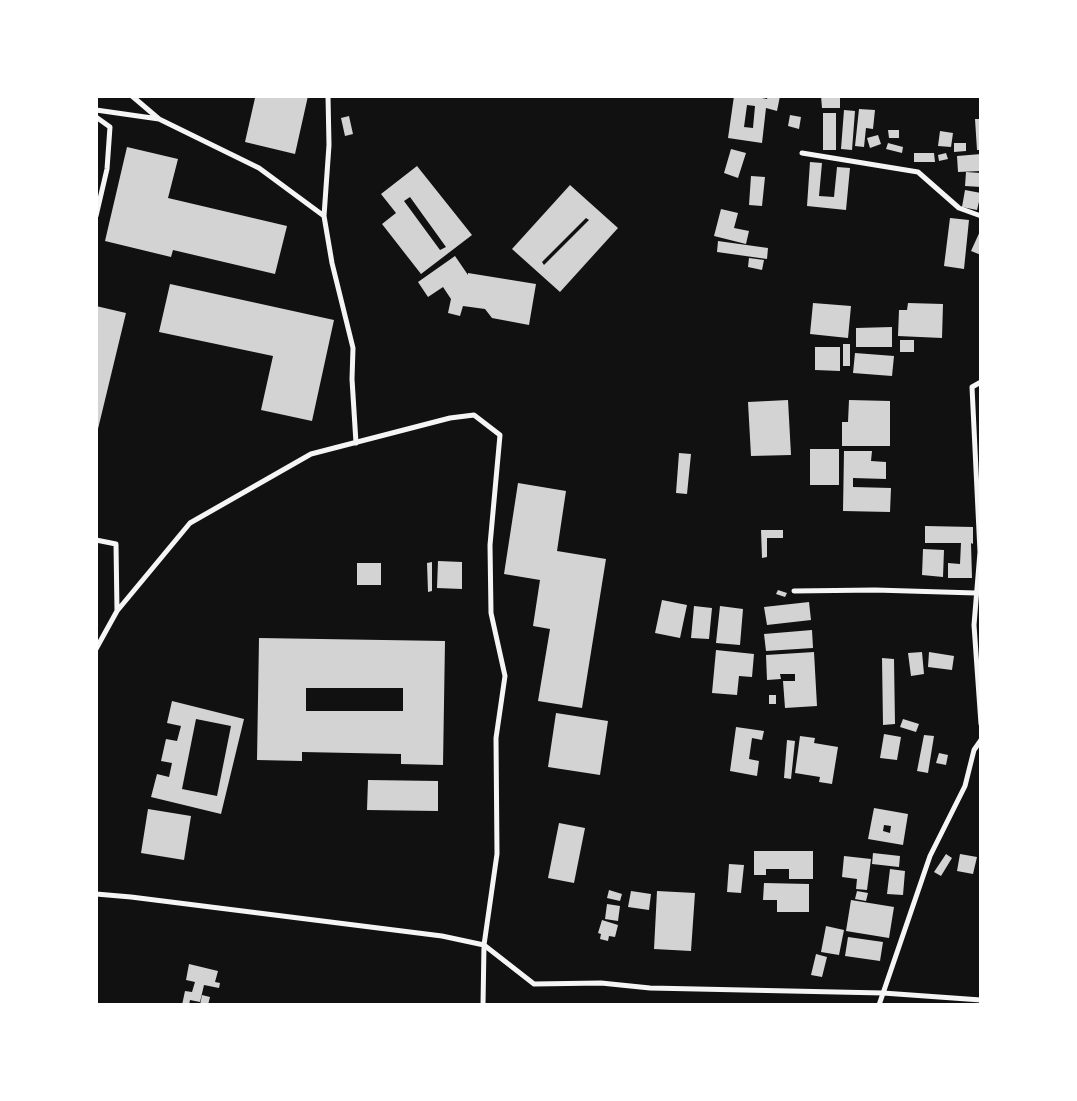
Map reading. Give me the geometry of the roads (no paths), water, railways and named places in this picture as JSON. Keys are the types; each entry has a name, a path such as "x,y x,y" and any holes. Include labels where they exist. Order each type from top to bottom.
{"street":[{"path":"132,96 159,119 259,168 324,216"},
{"path":"328,96 329,145 324,216 332,263 353,348 352,379 356,443"},
{"path":"96,110 159,119"},
{"path":"96,117 110,127 107,169 96,216"},
{"path":"802,153 918,172 959,208 981,216"},
{"path":"981,382 972,387 980,552 974,625 981,724"},
{"path":"96,649 117,611 190,523 311,454 450,418 474,415 500,435 490,545 490,594 491,613 505,676 496,738 497,854 484,945 483,1005"},
{"path":"96,540 116,544 117,611"},
{"path":"794,591 875,590 976,593"},
{"path":"879,1005 930,856 965,786 974,750 981,740"},
{"path":"96,894 442,936 484,945 534,984 601,983 650,988 883,993 981,1000"}]}
